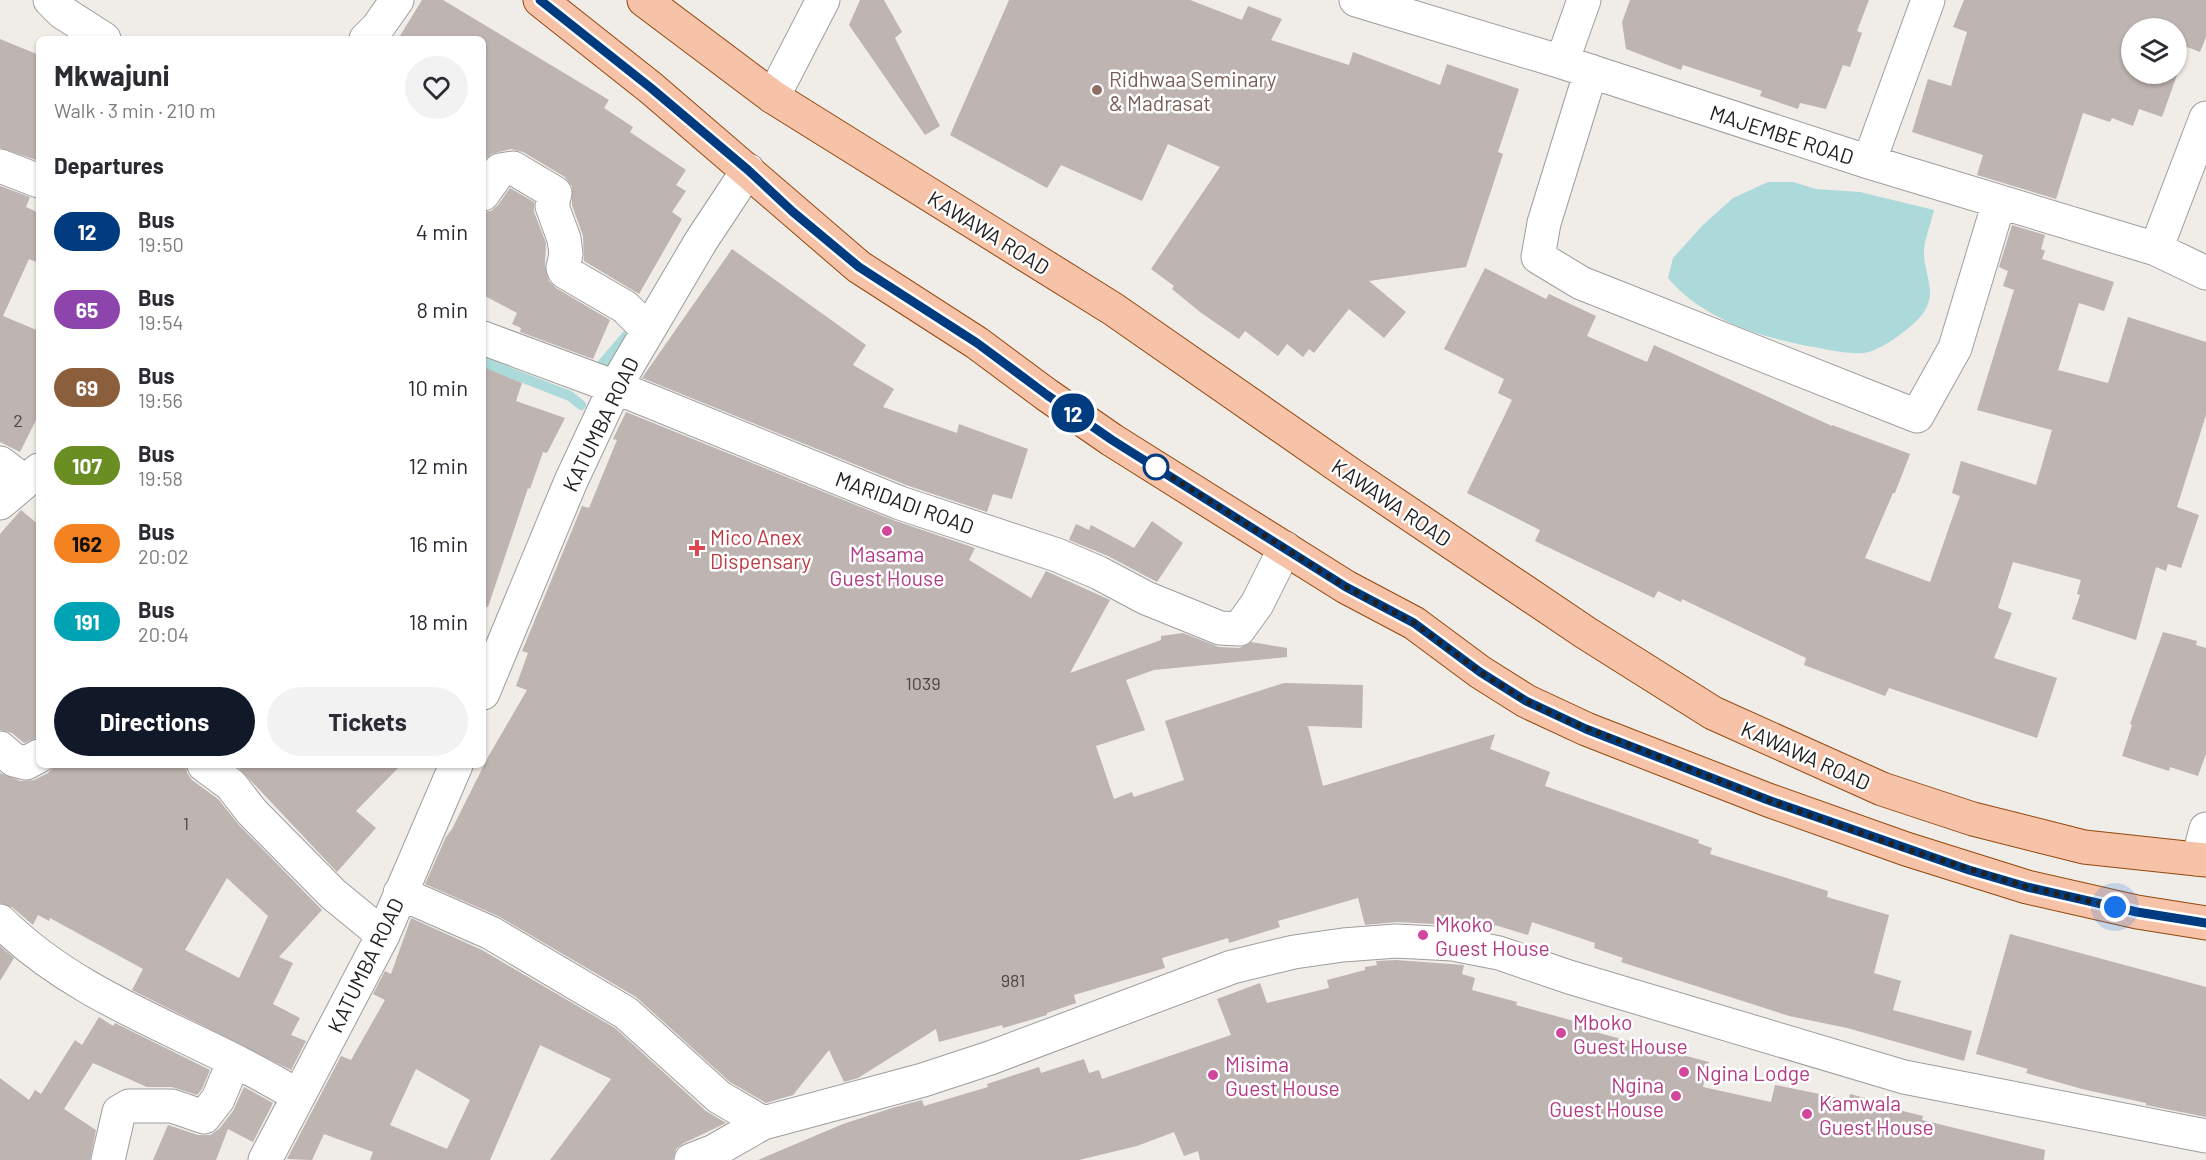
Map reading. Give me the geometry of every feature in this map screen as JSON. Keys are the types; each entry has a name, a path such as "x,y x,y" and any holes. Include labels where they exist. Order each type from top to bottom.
{"main road":[{"path":"540,0 651,88 859,267 977,343 1112,440 1346,587 1414,623 1480,672 1526,701 1586,729 1768,800 1969,870 2027,887 2137,912 2206,923"},
{"name":"KAWAWA ROAD","path":"644,0 774,97 1113,309 1362,483 1638,668 1713,713 1882,789 1973,819 2084,847 2203,849"}],"street":[{"path":"50,0 62,12 99,36"},
{"path":"369,36 397,0"},
{"path":"774,97 823,0"},
{"name":"MAJEMBE ROAD","path":"1356,0 1576,67 1869,162 2156,249 2206,273"},
{"path":"1584,0 1576,67 1538,257 1581,283 1917,416 1955,348 1999,202"},
{"path":"1869,162 1928,0"},
{"path":"2156,249 2206,118"},
{"path":"0,166 36,180"},
{"path":"486,190 500,170 513,168 555,193 552,206 564,239 566,254 563,268 565,272 625,307 648,330"},
{"name":"KATUMBA ROAD","path":"486,686 571,481 615,387 700,241 748,170"},
{"name":"MARIDADI ROAD","path":"486,339 615,387 865,490 1057,555 1099,573 1146,598 1220,628 1239,629 1261,597 1285,548"},
{"path":"0,503 21,472"},
{"path":"0,748 14,760 26,763 36,758"},
{"path":"208,768 231,785 252,812 333,894 383,936"},
{"name":"KATUMBA ROAD","path":"265,1160 383,936 455,768"},
{"path":"400,893 490,933 626,1013 719,1097 763,1123"},
{"path":"0,921 23,944 111,1000 234,1061 298,1096"},
{"path":"691,1160 714,1151 763,1123 912,1083 990,1058 1232,967 1304,951 1395,941 1453,944 1499,952 1580,980 1904,1077 2206,1136"},
{"path":"108,1160 119,1112 129,1106 172,1106 204,1117 218,1099 234,1061"}],"water":[{"path":"1768,182 1793,182 1816,189 1860,192 1934,210 1924,250 1930,298 1920,318 1879,348 1864,353 1847,353 1778,339 1737,326 1699,306 1683,293 1668,278 1673,258 1704,224 1733,198"}],"building":[{"path":"422,0 443,0 609,100 604,108 633,127 630,132 686,170 676,185 686,191 672,212 682,219 639,294 584,261 583,236 572,205 572,186 565,177 523,152 511,149 491,154 486,159 486,36 400,36"},
{"path":"860,0 884,0 902,32 895,38 940,126 925,135 849,25"},
{"path":"1009,0 1190,0 1242,20 1248,6 1282,19 1271,40 1349,65 1353,52 1440,85 1447,64 1519,89 1498,152 1503,154 1466,267 1369,281 1406,312 1384,338 1349,309 1314,353 1309,349 1303,357 1287,344 1278,356 1245,331 1239,339 1200,312 1172,289 1174,286 1151,269 1220,167 1168,144 1142,201 1061,165 1047,188 950,135"},
{"path":"1630,0 1869,0 1857,31 1862,33 1850,67 1843,65 1826,109 1800,103 1798,109 1760,96 1762,91 1683,65 1681,70 1626,49 1622,22"},
{"path":"1964,0 2206,0 2206,37 2200,52 2187,47 2187,18 2121,18 2121,84 2174,84 2162,117 2139,109 2133,126 2112,118 2110,122 2083,113 2056,199 1977,175 1983,155 1912,132 1928,79 1951,86 1967,32 1953,27"},
{"path":"0,39 36,54 36,160 0,148"},
{"path":"0,186 30,197 26,207 36,212 36,262 29,259 3,316 36,330 36,420 20,452 0,442"},
{"path":"510,188 534,202 534,212 546,243 545,265 549,281 556,288 610,320 593,359 520,332 521,328 512,324 517,313 486,297 486,212 491,211"},
{"path":"2012,225 2045,235 2041,249 2045,251 2042,259 2114,282 2104,311 2079,303 2058,370 2108,383 2128,317 2206,342 2206,415 2177,507 2199,515 2181,568 2168,564 2166,571 2156,567 2136,640 2072,619 2080,595 2077,594 2081,580 2013,562 1998,608 2012,613 1994,658 2057,678 2037,738 1889,688 1885,696 1804,665 1806,658 1682,599 1681,602 1658,591 1654,598 1535,541 1540,530 1467,493 1512,400 1498,393 1504,379 1444,349 1485,268 1546,299 1549,294 1596,316 1587,336 1647,362 1654,345 1832,426 1910,454 1865,558 1930,582 1960,496 1952,493 1961,461 2036,485 2052,430 1977,410 2014,290 2003,286 2008,271 1999,267"},
{"path":"732,249 866,345 853,365 894,389 883,407 957,433 959,424 1028,449 1012,499 993,494 987,512 906,485 642,378"},
{"path":"486,368 522,383 516,401 565,418 547,453 543,452 530,489 528,488 488,607 486,607"},
{"path":"626,412 893,520 975,548 969,560 1031,598 1046,571 1110,600 1070,673 1161,640 1161,636 1183,633 1219,647 1239,648 1251,642 1287,648 1287,657 1154,670 1126,680 1145,730 1096,746 1114,799 1132,792 1134,797 1184,780 1165,721 1284,683 1363,685 1362,728 1308,726 1323,786 1495,734 1490,749 1550,772 1545,786 1699,840 1698,843 1712,848 1710,854 1828,891 1827,897 1889,915 1874,973 1901,981 1893,1010 1972,1031 1964,1061 1847,1028 1789,1016 1621,962 1623,958 1594,948 1595,943 1532,922 1528,935 1495,925 1494,929 1474,922 1472,929 1454,925 1397,922 1365,925 1358,898 1278,921 1280,927 1229,943 1228,938 1162,958 1165,968 1074,995 1076,1003 1047,1013 1047,1015 1003,1028 1002,1025 939,1042 936,1029 858,1078 844,1082 829,1050 793,1095 766,1103 730,1082 636,997 500,917 425,884 446,837 482,768 486,768 488,757 527,690 516,686 528,653 522,651 582,506 589,508 617,440 613,439"},
{"path":"21,510 36,522 36,738 24,743 12,733 0,730 0,534"},
{"path":"1152,521 1183,543 1157,582 1108,556 1069,540 1076,524 1089,530 1091,525 1134,548"},
{"path":"2163,632 2197,641 2196,645 2206,648 2206,754 2198,776 2170,767 2169,771 2122,756 2132,725 2130,724"},
{"path":"52,768 186,768 192,780 218,799 239,825 322,910 279,957 293,963 273,1004 300,1018 291,1035 306,1041 291,1070 132,990 143,969 50,918 49,921 38,915 33,925 12,907 0,903 0,773 21,781 34,780","holes":["227,878 268,916 239,978 185,950"]},
{"path":"239,768 398,768 356,811 376,828 337,872"},
{"path":"411,918 482,950 615,1028 706,1111 726,1123 684,1143 676,1149 673,1160 550,1160 611,1079 540,1045 490,1160 370,1160 373,1152 324,1134 312,1160 287,1159 341,1056 351,1060 385,1000 373,994 385,971 391,974","holes":["416,1069 470,1100 447,1149 390,1125"]},
{"path":"2010,934 2206,987 2206,1117 2082,1089 2026,1073 2028,1069 1976,1054"},
{"path":"0,946 14,958 0,981"},
{"path":"1396,960 1464,965 1462,974 1475,978 1472,990 1592,1026 1591,1031 1709,1062 1703,1087 1771,1102 1775,1085 1849,1100 1850,1094 1923,1116 1922,1120 2045,1150 2044,1160 1200,1160 1198,1151 1184,1156 1174,1132 1137,1146 1079,1160 758,1160 843,1124 922,1100 924,1106 988,1087 987,1084 1039,1067 1041,1073 1084,1059 1089,1073 1099,1070 1102,1079 1231,1035 1217,999 1260,983 1267,1003 1329,988 1327,980 1365,970 1365,967 1377,965 1376,961"},
{"path":"99,1017 113,1026 115,1023 210,1070 202,1089 197,1095 172,1087 147,1087 93,1063 64,1109 96,1130 90,1160 0,1160 0,1078 29,1100 35,1090 41,1094 75,1040 82,1045"},
{"path":"244,1087 273,1103 253,1142 228,1129 216,1160 153,1160 168,1125 198,1135 210,1135 219,1129 233,1111"}],"waterway":[{"path":"590,368 597,370 633,328"},
{"path":"486,363 570,396 581,405"}],"bus line":[{"name":"12","path":"540,0 651,88 859,267 977,343 1112,440 1346,587 1414,623 1480,672 1526,701 1586,729 1768,800 1969,870 2027,887 2137,912 2206,923"}],"place":[{"name":"Ridhwaa Seminary & Madrasat","path":"1097,90"},
{"name":"Masama Guest House","path":"887,531"},
{"name":"Mico Anex Dispensary","path":"697,548"},
{"name":"Mkoko Guest House","path":"1423,935"},
{"name":"Mboko Guest House","path":"1561,1033"},
{"name":"Ngina Lodge","path":"1684,1072"},
{"name":"Misima Guest House","path":"1213,1075"},
{"name":"Ngina Guest House","path":"1676,1096"},
{"name":"Kamwala Guest House","path":"1807,1114"}],"route":[{"path":"1156,467 1151,464 1346,587 1414,623 1480,672 1526,701 1586,729 1768,800 1906,849 2027,887 2115,907"}]}
